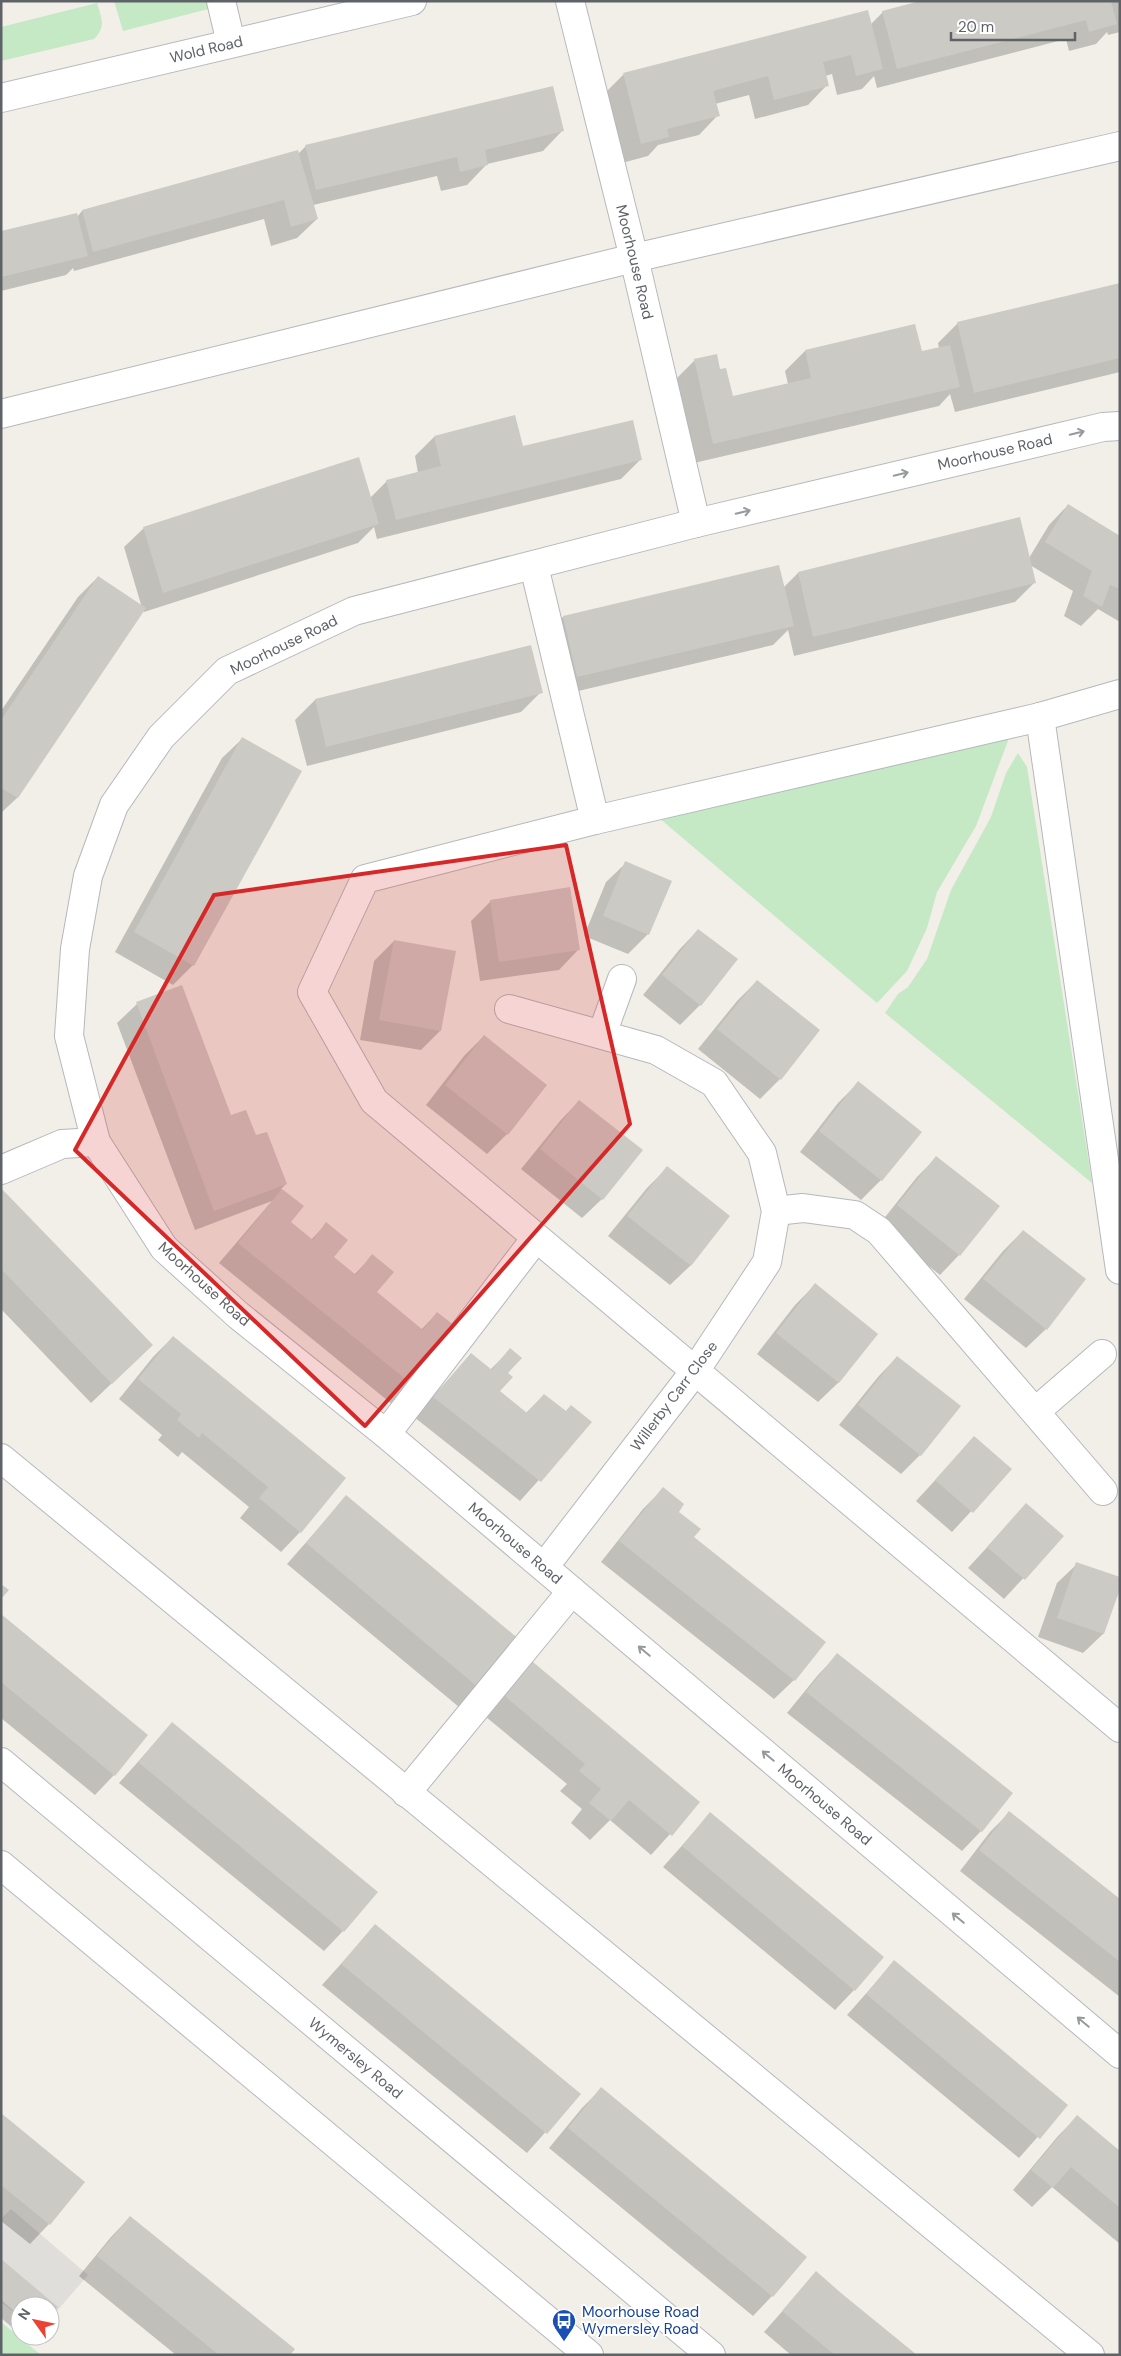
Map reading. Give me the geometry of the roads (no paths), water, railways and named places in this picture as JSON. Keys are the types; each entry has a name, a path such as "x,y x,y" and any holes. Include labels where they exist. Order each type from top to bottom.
{"street":[{"path":"221,1 231,43"},
{"name":"Wold Road","path":"1,98 412,1"},
{"name":"Moorhouse Road","path":"570,1 634,258 696,523"},
{"path":"1,414 634,258 1120,146"},
{"name":"Moorhouse Road","path":"1120,426 1103,427 696,523 354,611 228,671 161,737 114,805 88,876 75,949 69,1036 96,1142 164,1248 238,1315 386,1434 1120,2054"},
{"path":"534,566 595,820"},
{"path":"1120,694 1040,717 595,820 365,879 312,992 374,1102 1120,1728"},
{"path":"1040,717 1112,1163 1120,1270"},
{"path":"602,1034 622,979"},
{"name":"Willerby Carr Close","path":"509,1009 656,1050 714,1083 762,1153 776,1211 767,1262 695,1371 544,1567"},
{"path":"1,1170 62,1144 96,1142"},
{"path":"776,1211 803,1208 855,1215 879,1231 1104,1491"},
{"path":"386,1434 536,1238"},
{"path":"1036,1411 1102,1354"},
{"path":"1,1458 1090,2355"},
{"path":"406,1793 572,1591"},
{"name":"Wymersley Road","path":"1,1762 711,2355"},
{"path":"1,1865 589,2355"}],"place":[{"name":"Moorhouse Road Wymersley Road","path":"564,2342"}]}
